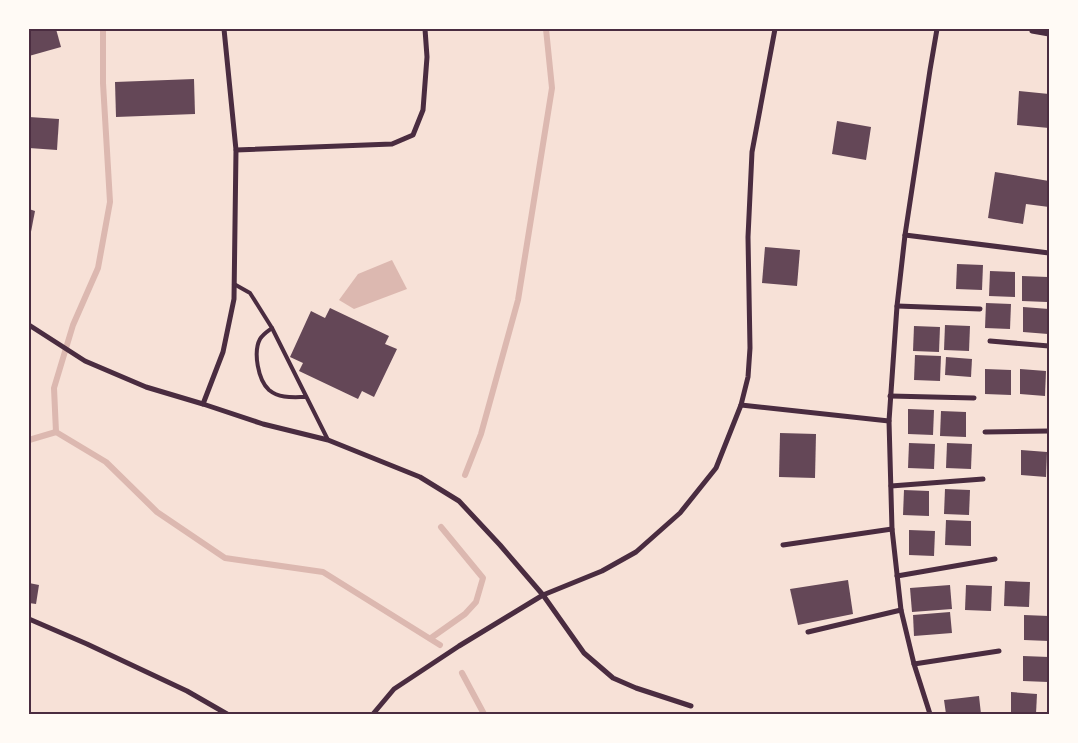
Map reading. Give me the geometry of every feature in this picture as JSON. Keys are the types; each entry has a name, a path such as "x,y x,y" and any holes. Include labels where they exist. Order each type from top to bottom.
{"street":[{"path":"203,404 223,352 234,300 236,150 224,29"},
{"path":"236,150 392,144 413,135 423,110 427,57 425,29"},
{"path":"372,714 394,689 459,646 543,596 602,571 636,552 680,513 716,468 741,405 748,377 750,348 748,237 752,152 775,29"},
{"path":"930,714 914,664 902,610 897,576 892,529 889,421 897,306 905,235 937,29"},
{"path":"1032,31 1049,34"},
{"path":"905,235 1049,253"},
{"path":"897,306 980,309"},
{"path":"29,325 85,361 146,388 263,424 328,440 420,477 459,501 543,596 584,653 614,678 636,688 691,706"},
{"path":"990,341 1049,346"},
{"path":"890,396 974,398"},
{"path":"741,405 889,421"},
{"path":"985,432 1049,431"},
{"path":"891,486 982,479"},
{"path":"783,545 892,529"},
{"path":"897,576 995,559"},
{"path":"808,632 902,610"},
{"path":"29,619 187,691 227,714"},
{"path":"914,664 999,651"}],"lane":[{"path":"234,284 250,293 272,328 328,440"},
{"path":"272,328 259,340 258,370 263,383 269,390 287,398 306,397"}],"shaded area":[{"path":"392,260 407,289 354,309 339,300 358,274"}],"building":[{"path":"29,29 56,29 61,47 29,56"},
{"path":"194,79 195,114 116,117 115,82"},
{"path":"1019,91 1049,94 1049,128 1017,125"},
{"path":"29,117 59,119 57,150 29,148"},
{"path":"837,121 871,127 866,160 832,154"},
{"path":"995,172 1049,181 1049,207 1026,204 1023,224 988,218"},
{"path":"29,209 35,211 30,237 29,237"},
{"path":"765,247 800,250 797,286 762,283"},
{"path":"957,264 983,265 982,290 956,289"},
{"path":"990,271 1015,272 1015,297 989,296"},
{"path":"1022,276 1048,277 1047,302 1022,301"},
{"path":"986,303 1011,304 1010,329 985,328"},
{"path":"1023,307 1049,309 1048,334 1023,332"},
{"path":"330,308 389,336 385,344 397,349 374,397 362,391 358,399 299,371 303,363 290,357 311,311 325,318"},
{"path":"945,325 970,326 969,351 944,350"},
{"path":"914,326 940,327 939,352 913,351"},
{"path":"915,355 941,356 940,381 914,380"},
{"path":"946,357 972,359 971,377 945,375"},
{"path":"985,369 1011,370 1011,395 985,394"},
{"path":"1020,369 1046,371 1045,396 1020,394"},
{"path":"908,409 934,410 933,435 908,434"},
{"path":"941,411 966,412 966,437 940,436"},
{"path":"780,433 816,434 815,478 779,477"},
{"path":"909,443 935,444 934,469 908,468"},
{"path":"947,443 972,444 971,469 946,468"},
{"path":"1021,450 1047,452 1046,477 1021,475"},
{"path":"945,489 970,490 969,515 944,514"},
{"path":"904,490 929,491 929,516 903,515"},
{"path":"946,520 971,521 971,546 945,545"},
{"path":"909,530 935,531 934,556 909,555"},
{"path":"848,580 853,614 798,625 790,589"},
{"path":"1005,581 1030,582 1029,607 1004,606"},
{"path":"29,583 39,585 36,604 29,603"},
{"path":"950,585 952,609 912,612 910,588"},
{"path":"966,585 992,586 991,611 965,610"},
{"path":"950,612 952,633 914,636 913,615"},
{"path":"1024,615 1049,616 1049,641 1024,640"},
{"path":"1023,656 1049,657 1048,682 1023,681"},
{"path":"1011,692 1037,694 1036,714 1011,714"},
{"path":"979,696 981,714 965,714 964,712 946,714 944,700"}],"waterway":[{"path":"56,432 54,388 73,325 98,268 110,202 103,83 103,29"},
{"path":"465,475 481,434 518,300 552,88 546,29"},
{"path":"29,440 56,432 106,462 157,512 225,558 323,572 440,645"},
{"path":"431,638 465,614 476,602 483,578 441,527"},
{"path":"462,673 484,714"}]}
